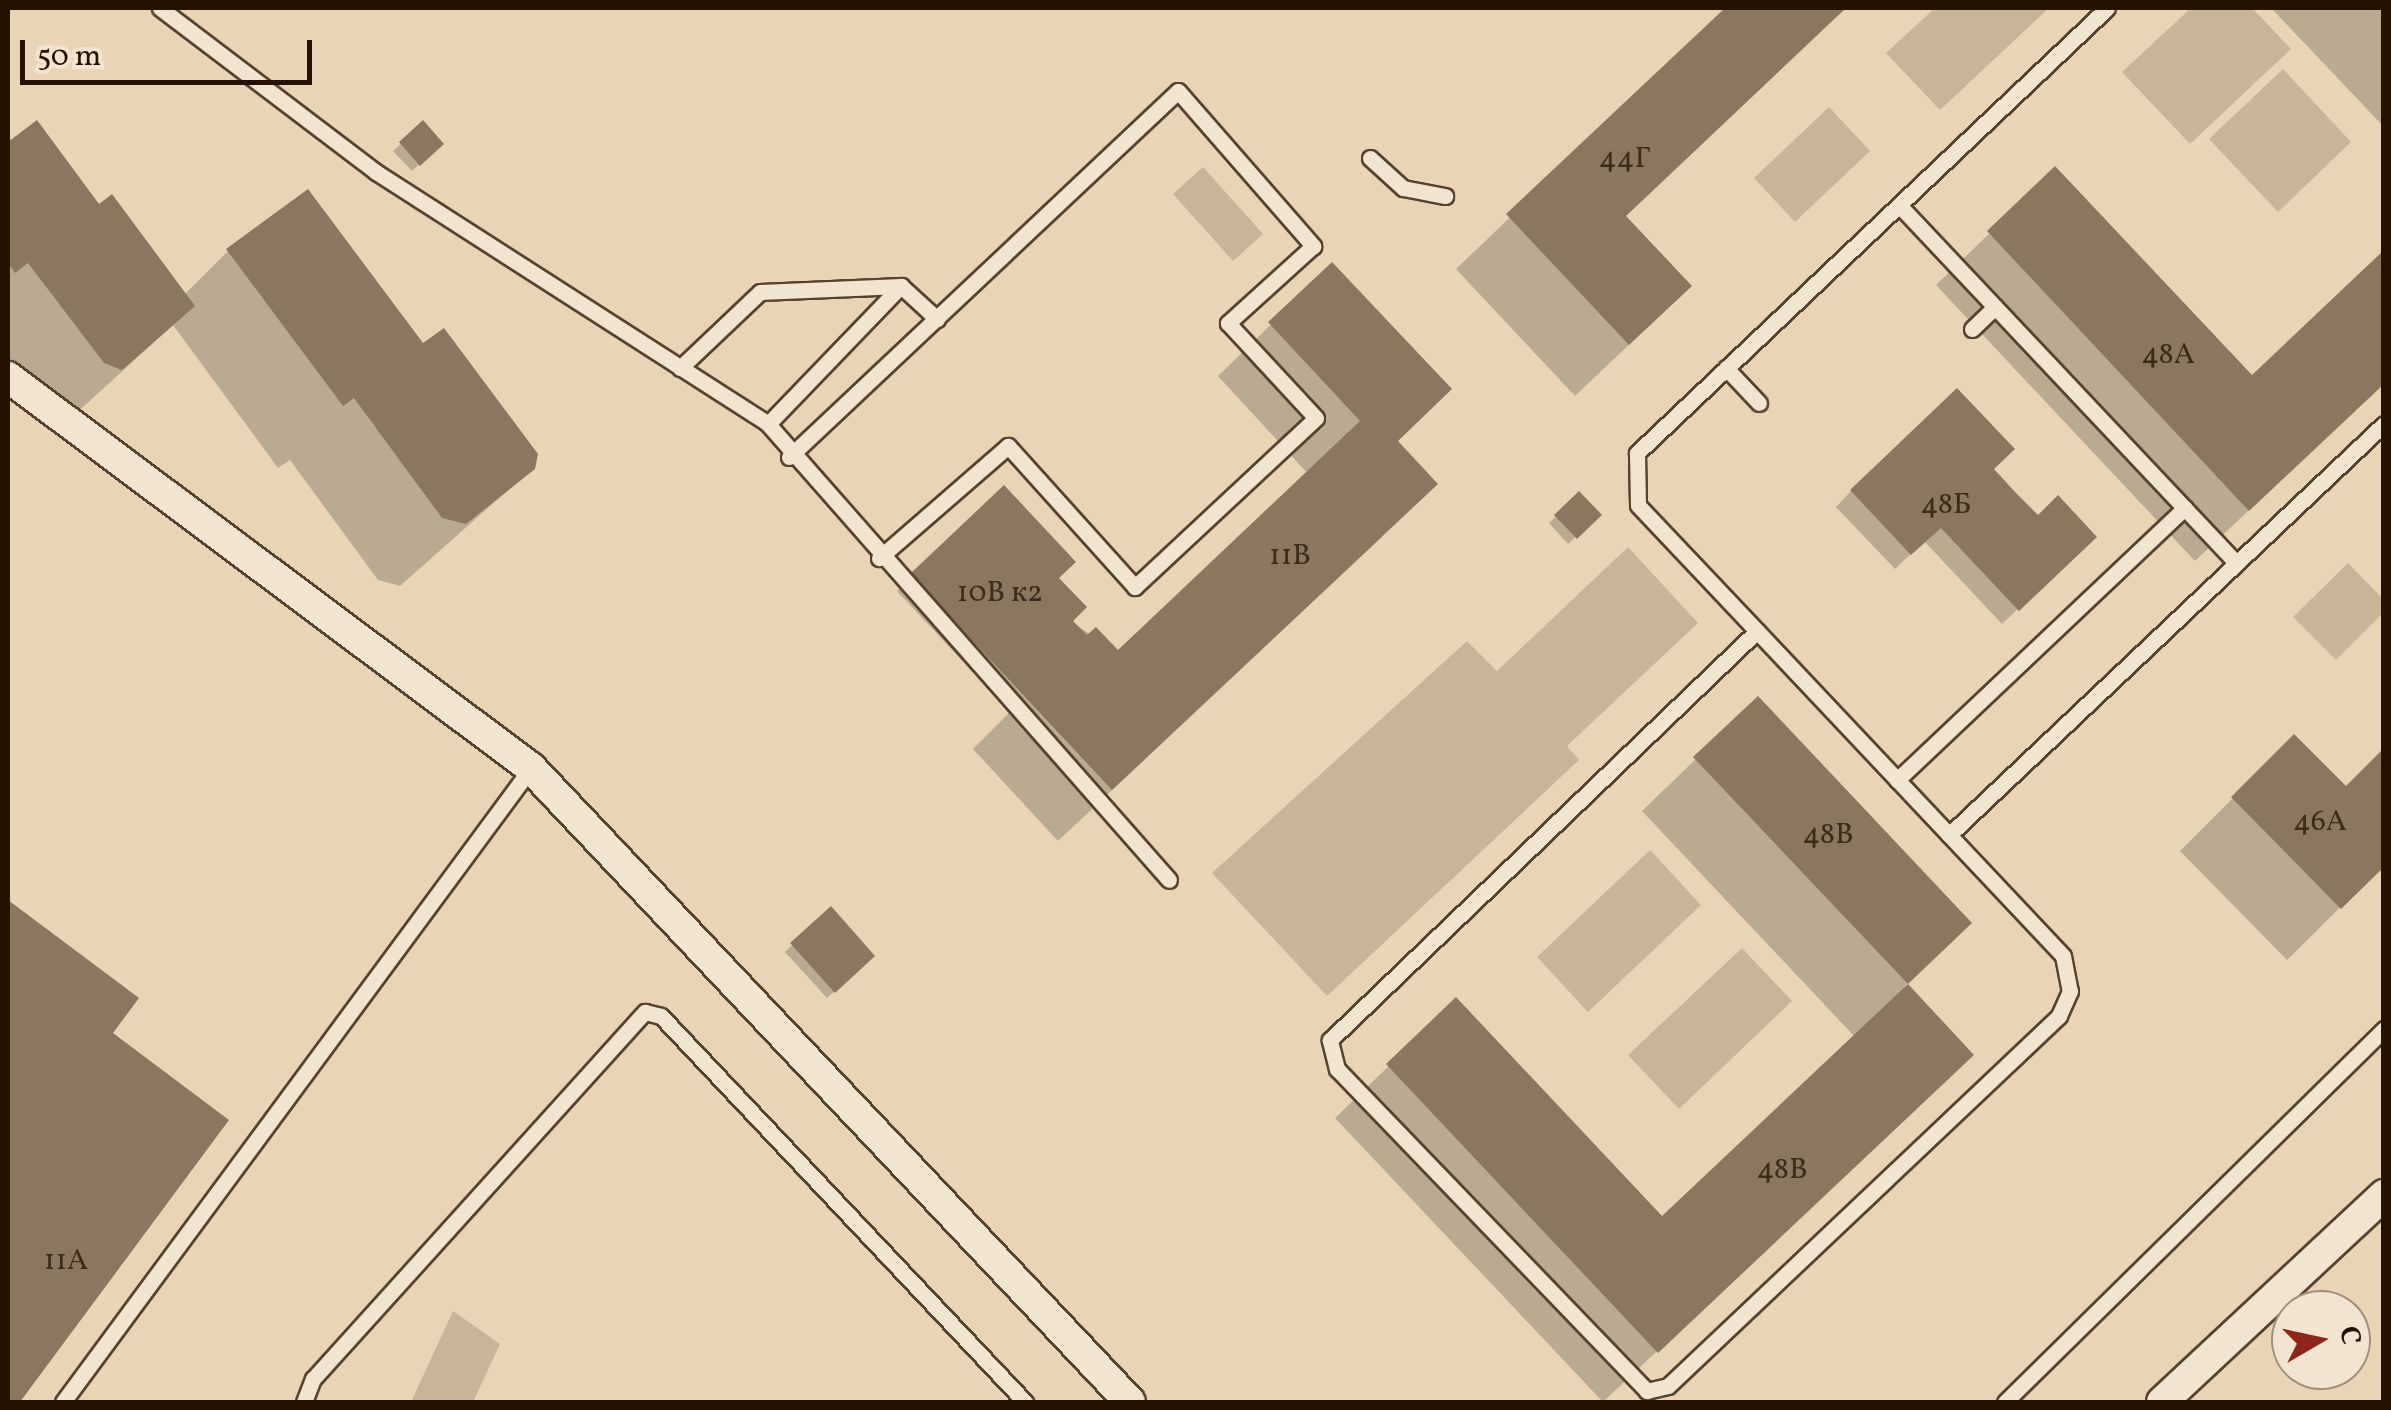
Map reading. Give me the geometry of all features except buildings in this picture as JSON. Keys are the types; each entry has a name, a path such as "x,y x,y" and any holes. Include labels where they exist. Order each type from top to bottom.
{"street":[{"path":"8,378 532,768 1130,1402"},
{"path":"2162,1402 2384,1195"}],"lane":[{"path":"160,8 376,172 768,424 789,456 1169,880"},
{"path":"1757,631 1330,1040 1337,1069 1638,1388 1668,1386 2060,1016 2070,991 2063,956 1757,631 1632,490 1637,453 2108,8"},
{"path":"789,456 1178,92 1313,246 1228,323 1316,418 1135,586 1008,446 879,558"},
{"path":"1370,158 1403,188 1445,196"},
{"path":"1899,205 2236,563"},
{"path":"680,368 760,292 901,286 937,319"},
{"path":"768,424 901,286"},
{"path":"1972,330 1996,308"},
{"path":"1726,368 1759,402"},
{"path":"1948,835 2384,424"},
{"path":"1897,780 2185,508"},
{"path":"63,1402 532,768"},
{"path":"304,1402 313,1379 645,1012 661,1016 1026,1402"},
{"path":"2005,1402 2384,1029"}],"shaded area":[{"path":"1935,8 2049,8 1940,110 1886,53"},
{"path":"2191,8 2252,8 2291,49 2190,144 2122,72"},
{"path":"2283,69 2351,142 2278,212 2209,139"},
{"path":"1829,107 1870,151 1795,222 1754,178"},
{"path":"1203,167 1263,234 1233,261 1173,194"},
{"path":"1628,547 1698,623 1567,746 1579,760 1327,996 1212,873 1467,641 1497,671"},
{"path":"2348,563 2383,599 2383,613 2336,660 2293,617"},
{"path":"1650,850 1701,905 1588,1012 1537,957"},
{"path":"1742,948 1792,1001 1679,1109 1628,1055"},
{"path":"453,1311 500,1344 473,1402 411,1402"}]}
